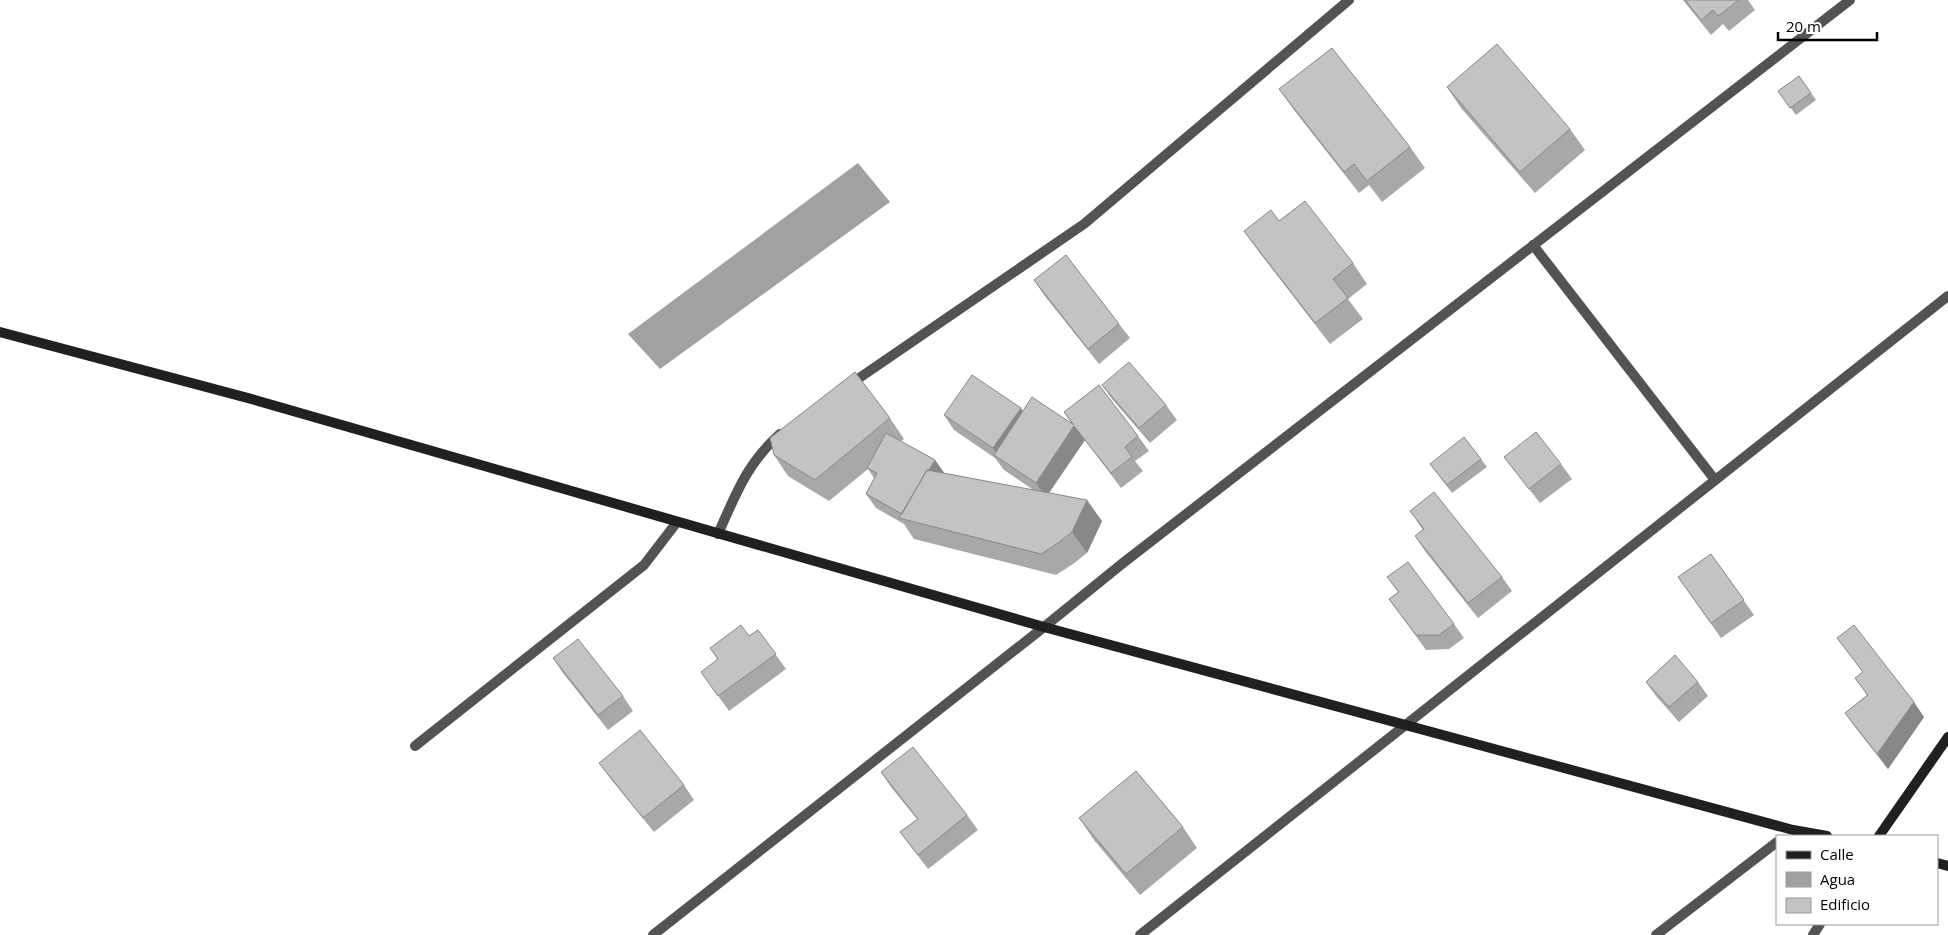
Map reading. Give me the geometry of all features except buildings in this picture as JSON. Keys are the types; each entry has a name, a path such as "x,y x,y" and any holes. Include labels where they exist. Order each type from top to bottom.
{"street":[{"path":"837,393 1084,224 1349,0"},
{"path":"653,935 1044,628 1123,563 1850,0"},
{"path":"1533,245 1715,480"},
{"path":"1140,935 1948,296"},
{"path":"0,332 255,400 1044,628 1405,725 1789,833 1814,835"},
{"path":"718,534 742,480 764,449 788,427"},
{"path":"415,746 644,565 677,522"},
{"path":"1880,835 1948,737"},
{"path":"1656,935 1776,843"}],"water":[{"path":"858,163 890,202 660,369 628,334"}]}
